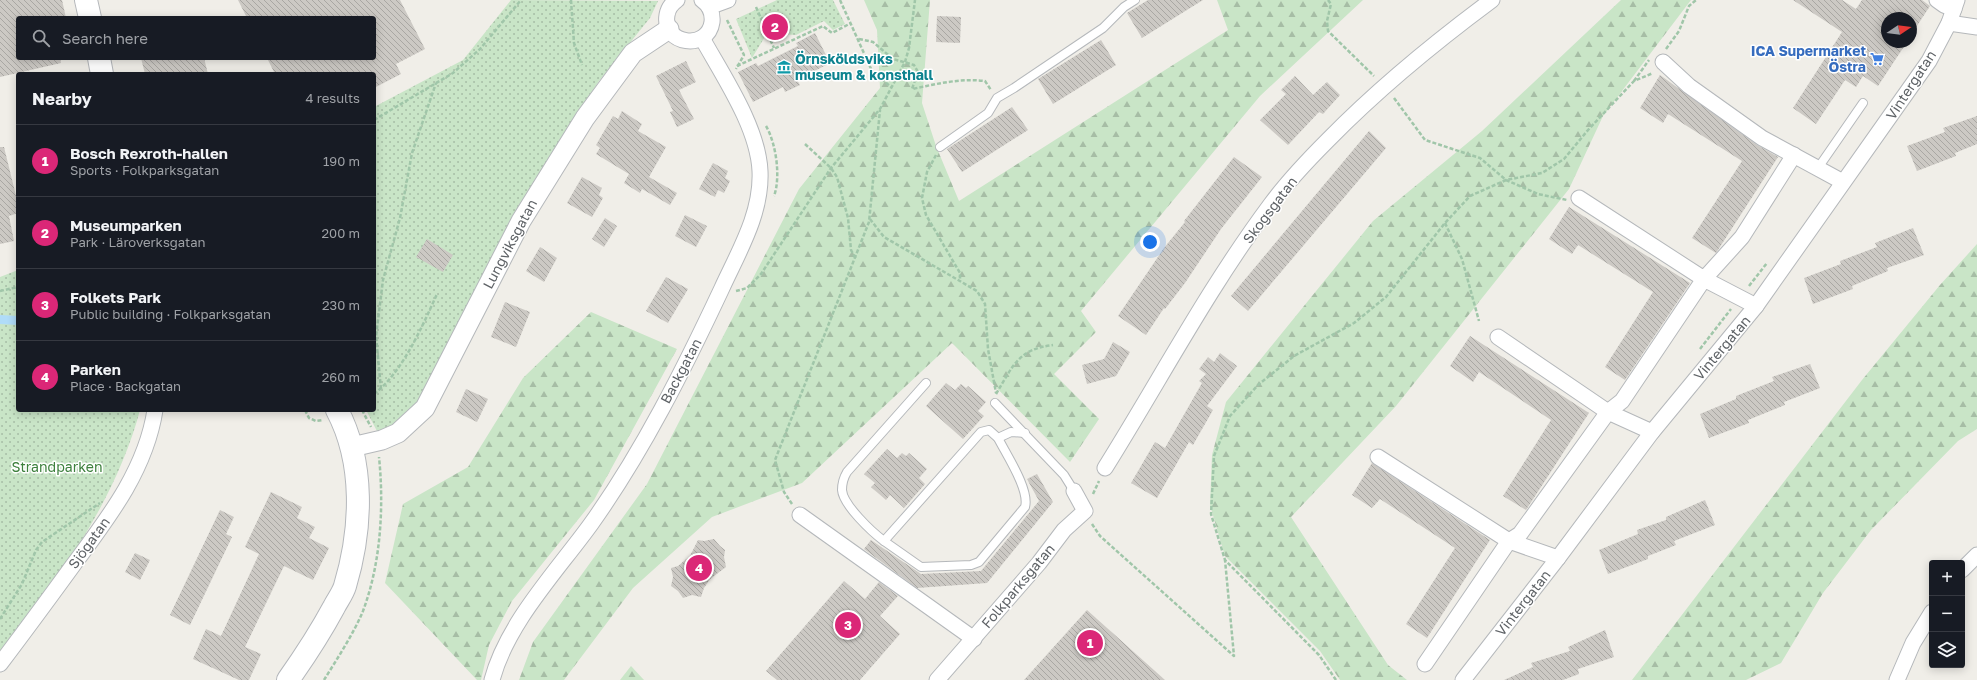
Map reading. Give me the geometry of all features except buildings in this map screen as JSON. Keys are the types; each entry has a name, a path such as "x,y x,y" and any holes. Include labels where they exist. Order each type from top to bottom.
{"main road":[{"path":"86,0 90,16"},
{"path":"99,60 102,72"},
{"path":"288,680 318,638 345,587 355,535 359,489 352,447 338,412"}],"street":[{"path":"677,0 670,7 667,14 669,29 673,35 680,40 695,41 702,38 707,33 712,20 706,4 728,0"},
{"name":"Skogsgatan","path":"1105,468 1208,296 1271,204 1308,161 1384,86 1433,44 1492,0"},
{"path":"1937,0 1977,27"},
{"name":"Vintergatan","path":"1463,680 1558,558 1652,432 1756,306 1925,68 1953,10"},
{"name":"Lungviksgatan","path":"352,447 382,440 398,433 425,408 520,221 585,118 633,53 669,29"},
{"name":"Backgatan","path":"492,680 499,658 527,608 592,522 641,447 700,334 746,236 755,210 760,194 760,169 754,143 743,115 702,38"},
{"path":"1662,59 1689,86 1762,138 1843,182"},
{"path":"1425,664 1509,541 1520,534 1608,412 1622,401 1704,279 1742,237 1794,155"},
{"path":"1579,198 1704,279 1756,306"},
{"path":"1498,337 1608,412 1652,432"},
{"name":"Sjögatan","path":"0,664 107,520 125,492 146,443 154,412"},
{"path":"1378,457 1509,541 1558,558"},
{"path":"1074,491 1085,511"},
{"name":"Folkparksgatan","path":"937,680 1039,563 1064,530 1085,511"},
{"path":"800,515 974,638"},
{"path":"1965,567 1977,555"},
{"path":"1897,680 1913,643 1929,617"}],"lane":[{"path":"940,147 988,113 997,98 1103,28 1124,7 1135,0"},
{"path":"1818,168 1863,103"},
{"path":"884,541 981,432 989,430 998,438 1024,490 1027,501 1025,507 980,562 971,565 921,567 884,541 872,532 845,500 842,490 844,477 926,383"},
{"path":"995,403 1064,475 1074,491"},
{"path":"998,438 1011,432 1017,431 1024,433"}],"path":[{"path":"376,119 454,73 480,50 521,0"},
{"path":"571,0 574,44 582,65"},
{"path":"840,0 852,23 872,71 891,87"},
{"path":"730,293 747,288 761,274 831,168 880,109 905,62 909,48 915,0"},
{"path":"1328,0 1331,4 1327,21 1328,31 1384,86 1424,140 1480,158 1506,180 1538,194 1564,200 1579,198"},
{"path":"1105,468 1085,511 1100,536 1234,656 1225,560 1211,514 1214,456 1230,416 1258,385 1294,356 1354,323 1386,297 1444,224 1470,196 1506,180 1542,173 1564,159 1588,130 1634,81 1662,59 1679,30 1689,6 1696,0"},
{"path":"756,7 774,48"},
{"path":"737,66 823,26 832,33 852,23"},
{"path":"859,39 874,42 893,59 914,65 918,72 912,89 943,82 976,80 985,81 997,98"},
{"path":"1634,81 1646,61 1662,59"},
{"path":"381,389 376,336 383,280 400,218 412,152 436,83"},
{"path":"800,515 784,492 775,460 856,260 870,218 880,109"},
{"path":"805,144 831,168 837,177 848,218 850,250 856,260"},
{"path":"940,147 927,172 922,198 926,215 960,273 960,280"},
{"path":"870,218 884,237 977,291 985,304 988,349 996,394 995,403"},
{"path":"1444,224 1462,259 1479,321"},
{"path":"0,291 16,287"},
{"path":"376,393 392,378 422,327 437,294"},
{"path":"996,394 1017,359 1038,347 1053,345"},
{"path":"0,619 22,584 36,550 42,542 106,498"},
{"path":"1225,560 1319,654 1336,680"}],"green space":[{"path":"511,0 658,1 650,18 599,81 551,155 422,405 379,435 367,412 376,412 376,106 463,60"},
{"path":"777,0 833,0 845,24 833,30 824,21 796,35 766,35 752,58 736,19"},
{"path":"864,0 930,0 922,103 936,146 959,201 1228,30 1217,0 1363,0 1260,96 1081,311 1096,332 1054,374 1099,419 1070,462 952,343 802,483 712,517 633,588 564,680 519,680 533,642 647,484 799,189 880,88 877,30"},
{"path":"1621,0 1691,0 1603,116 1569,189 1396,406 1291,517 1388,665 1407,680 1340,680 1320,651 1225,556 1210,505 1212,455 1226,402 1373,221 1482,131"},
{"path":"1977,244 1977,429 1958,441 1871,530 1823,593 1781,663 1746,680 1632,680 1862,380 1940,285"},
{"name":"Strandparken","path":"16,271 16,412 139,412 129,445 99,510 62,571 0,660 0,277"},
{"path":"591,312 677,349 594,500 512,601 489,645 481,680 477,680 385,583 403,504 468,467 523,378"},
{"path":"631,666 644,680 620,680"}],"water":[{"path":"0,315 16,316 16,325 0,324"}],"place":[{"name":"Museumparken","path":"775,27"},
{"name":"ICA Supermarket Östra","path":"1877,59"},
{"name":"Örnsköldsviks museum & konsthall","path":"784,67"},
{"name":"Parken","path":"699,568"},
{"name":"Folkets Park","path":"848,625"},
{"name":"Bosch Rexroth-hallen","path":"1090,643"}]}
